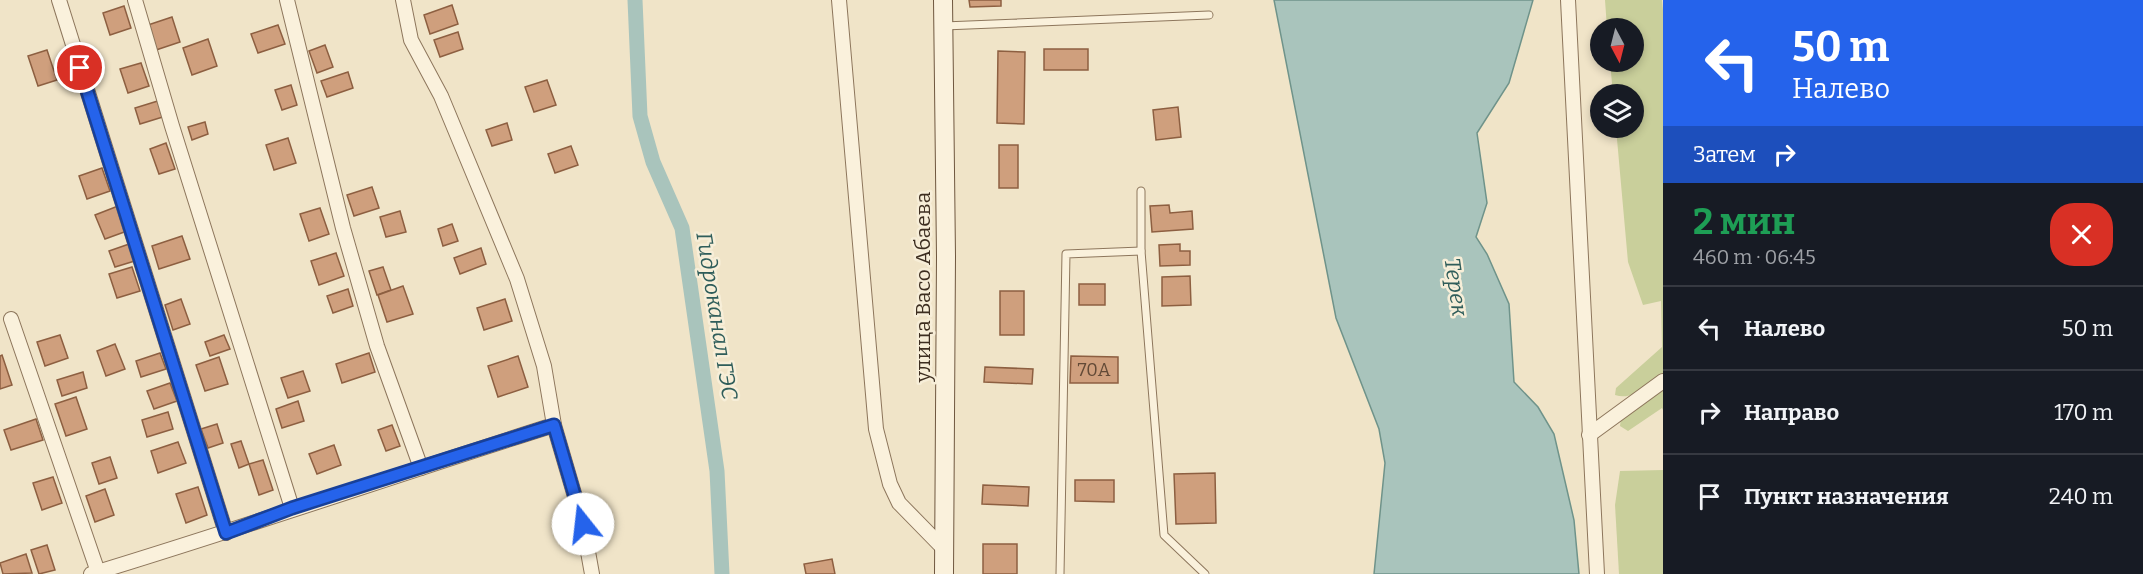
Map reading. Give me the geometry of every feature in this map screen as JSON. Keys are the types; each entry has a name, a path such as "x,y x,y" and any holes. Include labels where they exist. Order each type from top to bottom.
{"main road":[{"name":"улица Васо Абаева","path":"943,0 946,246 944,574"}],"street":[{"path":"58,0 226,533"},
{"path":"135,0 172,126 292,508"},
{"path":"287,0 355,271 377,346 421,468"},
{"path":"404,0 411,40 441,96 517,279 544,366 554,425 583,524 592,574"},
{"path":"839,0 876,429 890,484 899,503 944,549"},
{"path":"1568,0 1597,574"},
{"path":"11,319 94,573 226,533 292,508 554,425"},
{"path":"1589,435 1663,381"}],"lane":[{"path":"943,27 1209,15"},
{"path":"1141,190 1141,251 1164,535 1205,574"},
{"path":"1060,574 1066,254 1141,251"}],"green space":[{"path":"1605,0 1662,0 1663,374 1640,391 1628,396 1615,395 1616,388 1662,347 1661,301 1643,305 1628,262 1617,138 1644,138 1644,84 1612,84 1611,72 1644,72 1644,18 1606,18"},
{"path":"1663,388 1663,410 1662,408 1628,431 1620,426 1621,418"},
{"path":"1663,470 1663,574 1619,574 1615,505 1620,471"}],"water":[{"name":"Терек","path":"1274,0 1533,0 1509,83 1477,133 1487,203 1476,237 1487,254 1509,304 1514,382 1538,407 1554,434 1574,520 1579,574 1374,574 1385,463 1379,429 1336,318"}],"building":[{"path":"969,0 1001,0 1001,6 970,7"},
{"path":"452,5 458,24 430,34 424,15"},
{"path":"124,6 131,28 110,35 103,13"},
{"path":"172,17 180,42 156,50 148,25"},
{"path":"278,25 285,44 258,53 251,34"},
{"path":"458,32 463,49 440,57 434,40"},
{"path":"208,39 217,66 192,75 183,48"},
{"path":"325,45 333,67 317,73 309,51"},
{"path":"1044,49 1088,49 1088,70 1044,70"},
{"path":"47,50 57,80 38,86 28,56"},
{"path":"998,51 1025,52 1024,124 997,123"},
{"path":"141,63 149,86 128,93 120,69"},
{"path":"348,72 353,88 327,97 321,81"},
{"path":"547,80 556,105 534,112 525,87"},
{"path":"291,85 297,105 282,110 275,90"},
{"path":"161,100 166,116 140,124 135,108"},
{"path":"1178,107 1181,137 1156,140 1153,110"},
{"path":"205,122 208,134 192,140 188,127"},
{"path":"507,123 512,140 492,146 486,130"},
{"path":"288,138 296,163 274,170 266,145"},
{"path":"166,143 175,169 159,174 150,149"},
{"path":"999,145 1018,145 1018,188 999,188"},
{"path":"571,146 578,165 555,173 548,154"},
{"path":"102,168 110,191 87,199 79,176"},
{"path":"372,187 379,208 354,216 347,195"},
{"path":"1169,205 1170,213 1192,211 1193,229 1152,232 1150,206"},
{"path":"118,206 127,231 105,239 95,215"},
{"path":"320,208 329,234 309,241 300,214"},
{"path":"400,211 406,232 386,237 380,217"},
{"path":"452,224 458,241 443,246 438,229"},
{"path":"182,236 190,259 159,269 152,246"},
{"path":"132,243 138,260 115,267 109,251"},
{"path":"1180,244 1180,251 1190,251 1190,265 1160,266 1159,245"},
{"path":"481,248 486,264 460,274 454,258"},
{"path":"336,253 344,276 319,285 311,261"},
{"path":"132,267 140,291 117,298 109,274"},
{"path":"383,267 391,290 377,295 369,271"},
{"path":"1190,276 1191,305 1162,306 1162,277"},
{"path":"1079,284 1105,284 1105,305 1079,305"},
{"path":"403,286 413,314 387,322 378,295"},
{"path":"348,289 353,306 333,313 327,296"},
{"path":"1000,291 1024,291 1024,335 1000,335"},
{"path":"181,299 190,324 173,330 165,305"},
{"path":"505,299 512,321 484,330 477,308"},
{"path":"60,335 68,358 45,366 37,342"},
{"path":"224,335 230,349 210,356 205,342"},
{"path":"115,344 125,369 106,376 97,351"},
{"path":"160,353 166,369 141,377 136,361"},
{"path":"369,353 375,372 342,383 336,364"},
{"path":"2,355 12,385 0,389 0,356"},
{"path":"518,356 528,387 498,397 488,366"},
{"path":"1071,356 1118,357 1118,383 1070,383"},
{"path":"219,357 228,384 205,391 196,365"},
{"path":"985,367 1033,369 1032,384 984,382"},
{"path":"303,371 310,391 288,398 281,378"},
{"path":"83,372 87,388 62,396 57,380"},
{"path":"170,383 177,401 154,409 147,391"},
{"path":"76,397 87,429 66,436 55,404"},
{"path":"298,401 304,421 282,428 276,409"},
{"path":"168,412 173,429 147,437 142,420"},
{"path":"36,419 43,440 11,450 4,430"},
{"path":"217,424 223,443 208,448 201,429"},
{"path":"392,425 400,446 386,451 378,430"},
{"path":"241,441 249,464 239,468 231,444"},
{"path":"178,442 186,463 158,473 151,451"},
{"path":"334,445 341,465 317,474 309,454"},
{"path":"110,457 117,478 99,484 92,463"},
{"path":"263,460 273,490 259,495 249,464"},
{"path":"1215,473 1216,523 1176,524 1174,474"},
{"path":"53,477 62,503 42,510 33,483"},
{"path":"1075,480 1114,480 1114,502 1075,501"},
{"path":"983,485 1029,487 1028,506 982,504"},
{"path":"198,487 207,515 186,523 176,494"},
{"path":"105,489 114,515 95,522 86,496"},
{"path":"983,544 1017,544 1017,574 983,574"},
{"path":"47,545 55,570 39,574 31,550"},
{"path":"26,554 32,573 3,574 0,563"},
{"path":"832,559 835,574 806,574 804,564"}],"waterway":[{"name":"Гидроканал ГЭС","path":"635,0 640,116 653,162 682,228 717,471 722,574"}],"route":[{"path":"80,68 226,533 292,508 554,425 583,524"}]}
